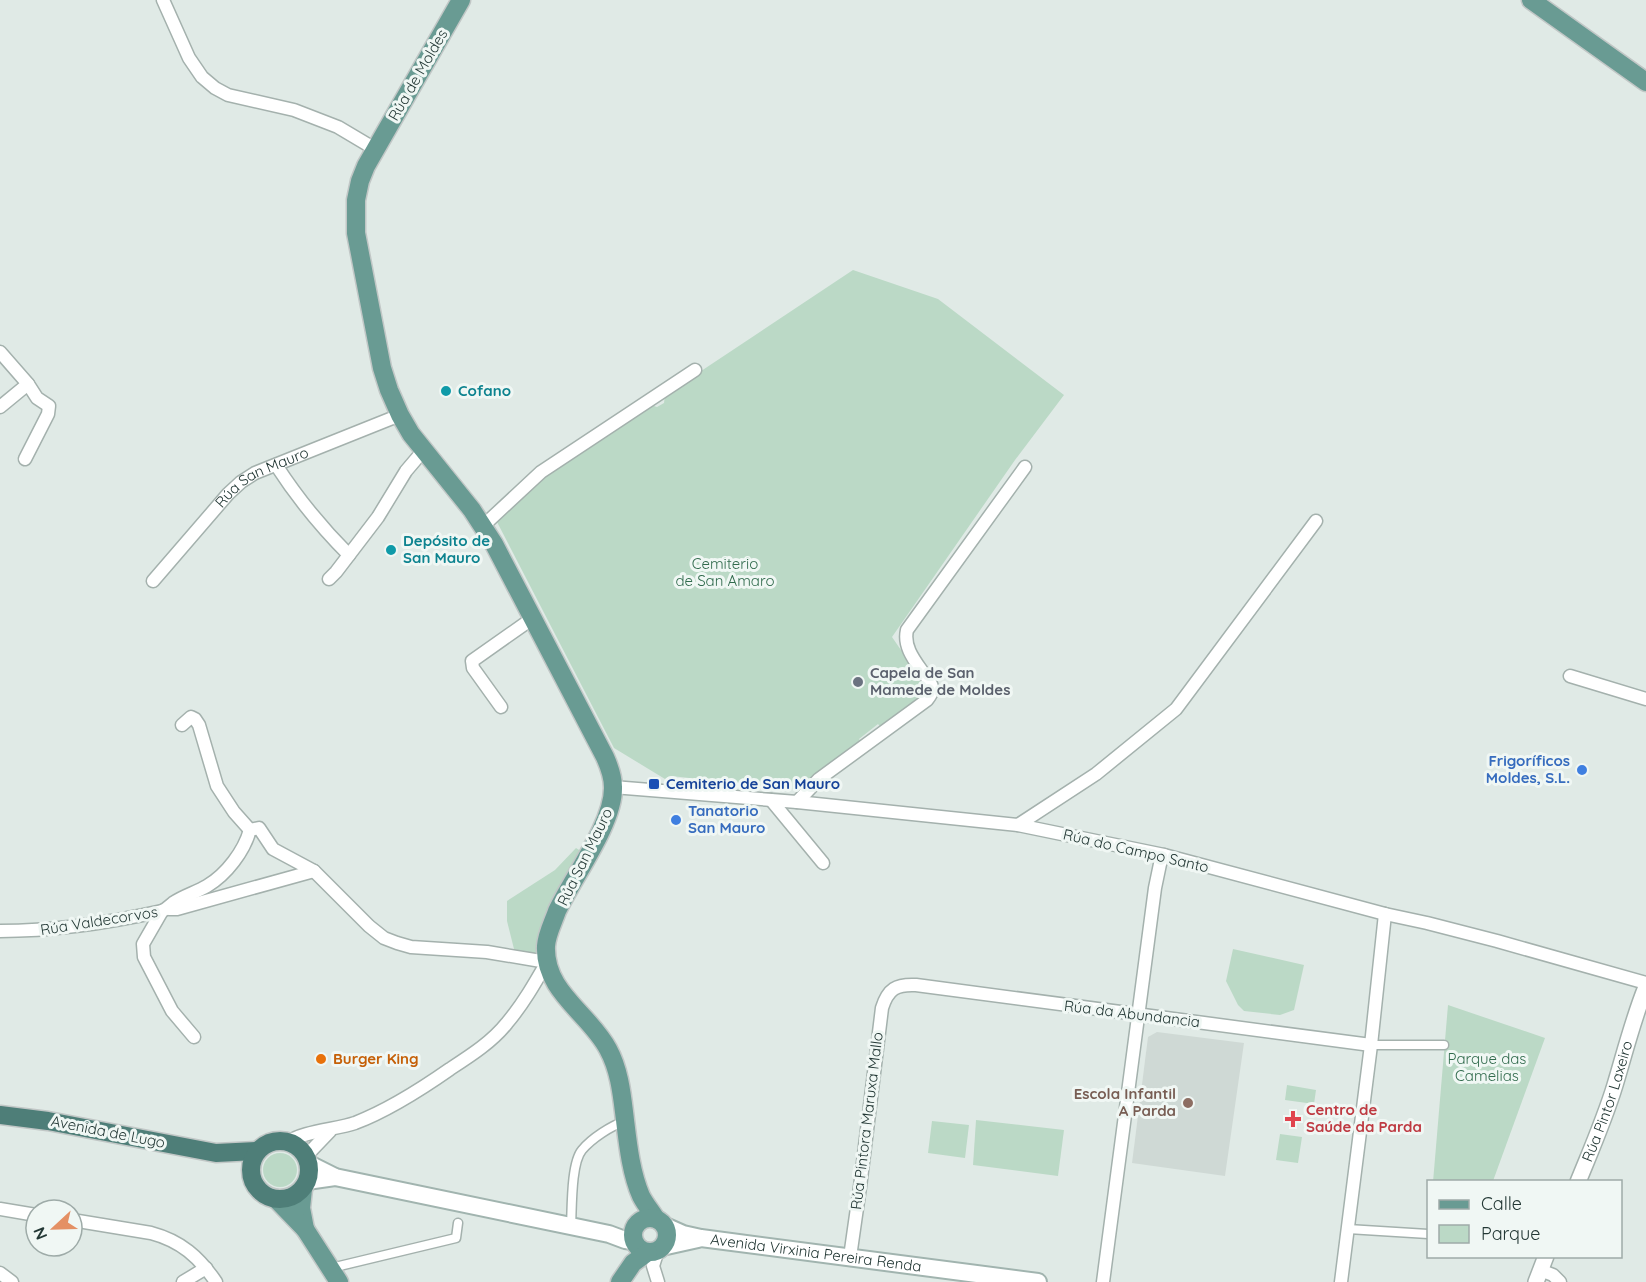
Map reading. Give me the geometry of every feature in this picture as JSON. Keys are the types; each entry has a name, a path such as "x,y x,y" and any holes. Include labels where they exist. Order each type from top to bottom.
{"highway":[{"name":"Avenida de Lugo","path":"0,1115 48,1121 216,1153 257,1151"},
{"path":"278,1140 290,1142 302,1150 306,1172 290,1198 276,1199 261,1193 256,1187 251,1172 253,1158 257,1151 267,1143 278,1140"},
{"name":"Avenida de Lugo","path":"216,1153 251,1172"}],"main road":[{"name":"Rúa de Moldes","path":"375,149 461,0"},
{"path":"1532,0 1646,82"},
{"name":"Rúa San Mauro","path":"375,149 360,181 356,200 356,233 382,368 400,415 423,451 472,510 494,544 611,771 612,802 607,819 548,932 547,962 556,985 609,1049 617,1070 631,1158 641,1196 660,1223"},
{"name":"Rúa San Mauro","path":"631,1158 633,1215 644,1241"},
{"path":"305,1229 301,1208 306,1172"},
{"name":"Avenida Virxinia Pereira Renda","path":"306,1172 609,1234 625,1240 680,1242 702,1238"},
{"path":"276,1199 305,1229 335,1275"},
{"path":"620,1282 622,1263 627,1253 644,1241 667,1238 660,1223 644,1219 644,1241"},
{"name":"Avenida Virxinia Pereira Renda","path":"660,1223 683,1234 702,1238 1038,1282"}],"street":[{"path":"163,0 189,58 202,76 215,88 228,95 294,110 338,127 375,149"},
{"path":"0,352 37,398 49,406 48,414 25,459"},
{"path":"483,526 541,472 695,370"},
{"path":"0,407 28,384"},
{"name":"Rúa San Mauro","path":"153,581 241,482 255,473 400,415"},
{"path":"329,579 378,517 406,471 423,451"},
{"path":"276,465 291,489 323,530 349,555"},
{"path":"797,802 819,779 932,694 933,688 930,682 911,656 906,637 908,630 1025,467"},
{"path":"1018,825 1096,774 1176,709 1316,521"},
{"path":"501,707 473,668 472,661 533,618"},
{"path":"1570,676 1646,699"},
{"path":"182,725 191,717 195,718 217,786 234,812 250,830 259,828 273,849 314,871 384,938 411,946 487,952 547,962 528,995 506,1024 477,1052 413,1094 355,1123 295,1137 290,1142"},
{"name":"Rúa do Campo Santo","path":"613,787 797,802 1018,825 1164,855 1437,926 1646,985"},
{"path":"771,800 823,863"},
{"name":"Rúa Valdecorvos","path":"0,931 68,928 165,910 173,903 210,884 230,866 247,842 250,830"},
{"path":"1103,1282 1155,888 1158,870 1164,855"},
{"path":"194,1037 172,1011 144,957 143,944 165,910 177,909 314,871"},
{"path":"1341,1282 1371,1045 1384,914"},
{"name":"Rúa da Abundancia","path":"893,989 916,985 1371,1045"},
{"name":"Rúa Pintor Laxeiro","path":"1579,1180 1604,1118 1634,1017 1646,985"},
{"name":"Rúa Pintora Maruxa Mallo","path":"850,1257 882,1008 888,993 893,989"},
{"path":"1371,1045 1444,1045"},
{"path":"571,1226 575,1165 581,1151 610,1127 625,1121"},
{"path":"306,1172 312,1148 331,1130"},
{"path":"0,1209 24,1213"},
{"path":"84,1222 164,1236 187,1249 216,1282"},
{"path":"335,1275 456,1238 458,1223"},
{"path":"1348,1228 1427,1234"},
{"path":"644,1241 658,1282"},
{"path":"183,1282 206,1268"},
{"path":"1541,1269 1553,1275 1560,1282"},
{"path":"0,1273 12,1282"}],"shaded area":[{"name":"Escola Infantil A Parda","path":"1157,1032 1244,1043 1225,1176 1132,1163 1148,1037"}],"green space":[{"name":"Cemiterio de San Amaro","path":"853,270 938,299 1064,395 1015,460 892,637 927,688 926,698 882,729 878,724 859,739 862,743 797,790 671,776 665,779 614,748 497,522 546,474 651,405 657,407 664,403 665,395"},
{"path":"576,848 587,855 547,962 516,957 507,921 507,901 555,870"},
{"path":"1233,949 1304,965 1294,1010 1280,1015 1244,1011 1238,1005 1226,981"},
{"name":"Parque das Camelias","path":"1448,1005 1545,1038 1493,1180 1433,1180"},
{"path":"1287,1085 1316,1090 1314,1104 1285,1100"},
{"path":"976,1120 1064,1130 1058,1176 973,1165"},
{"path":"932,1121 969,1125 965,1158 928,1153"},
{"path":"1280,1134 1302,1137 1298,1163 1276,1160"},
{"path":"280,1153 292,1158 297,1170 292,1182 280,1187 268,1182 263,1170 268,1158"}],"place":[{"name":"Cofano","path":"446,391"},
{"name":"Depósito de San Mauro","path":"391,550"},
{"name":"Capela de San Mamede de Moldes","path":"858,682"},
{"name":"Frigoríficos Moldes, S.L.","path":"1582,770"},
{"name":"Cemiterio de San Mauro","path":"654,784"},
{"name":"Tanatorio San Mauro","path":"676,820"},
{"name":"Burger King","path":"321,1059"},
{"name":"Escola Infantil A Parda","path":"1188,1103"},
{"name":"Centro de Saúde da Parda","path":"1293,1119"}]}
